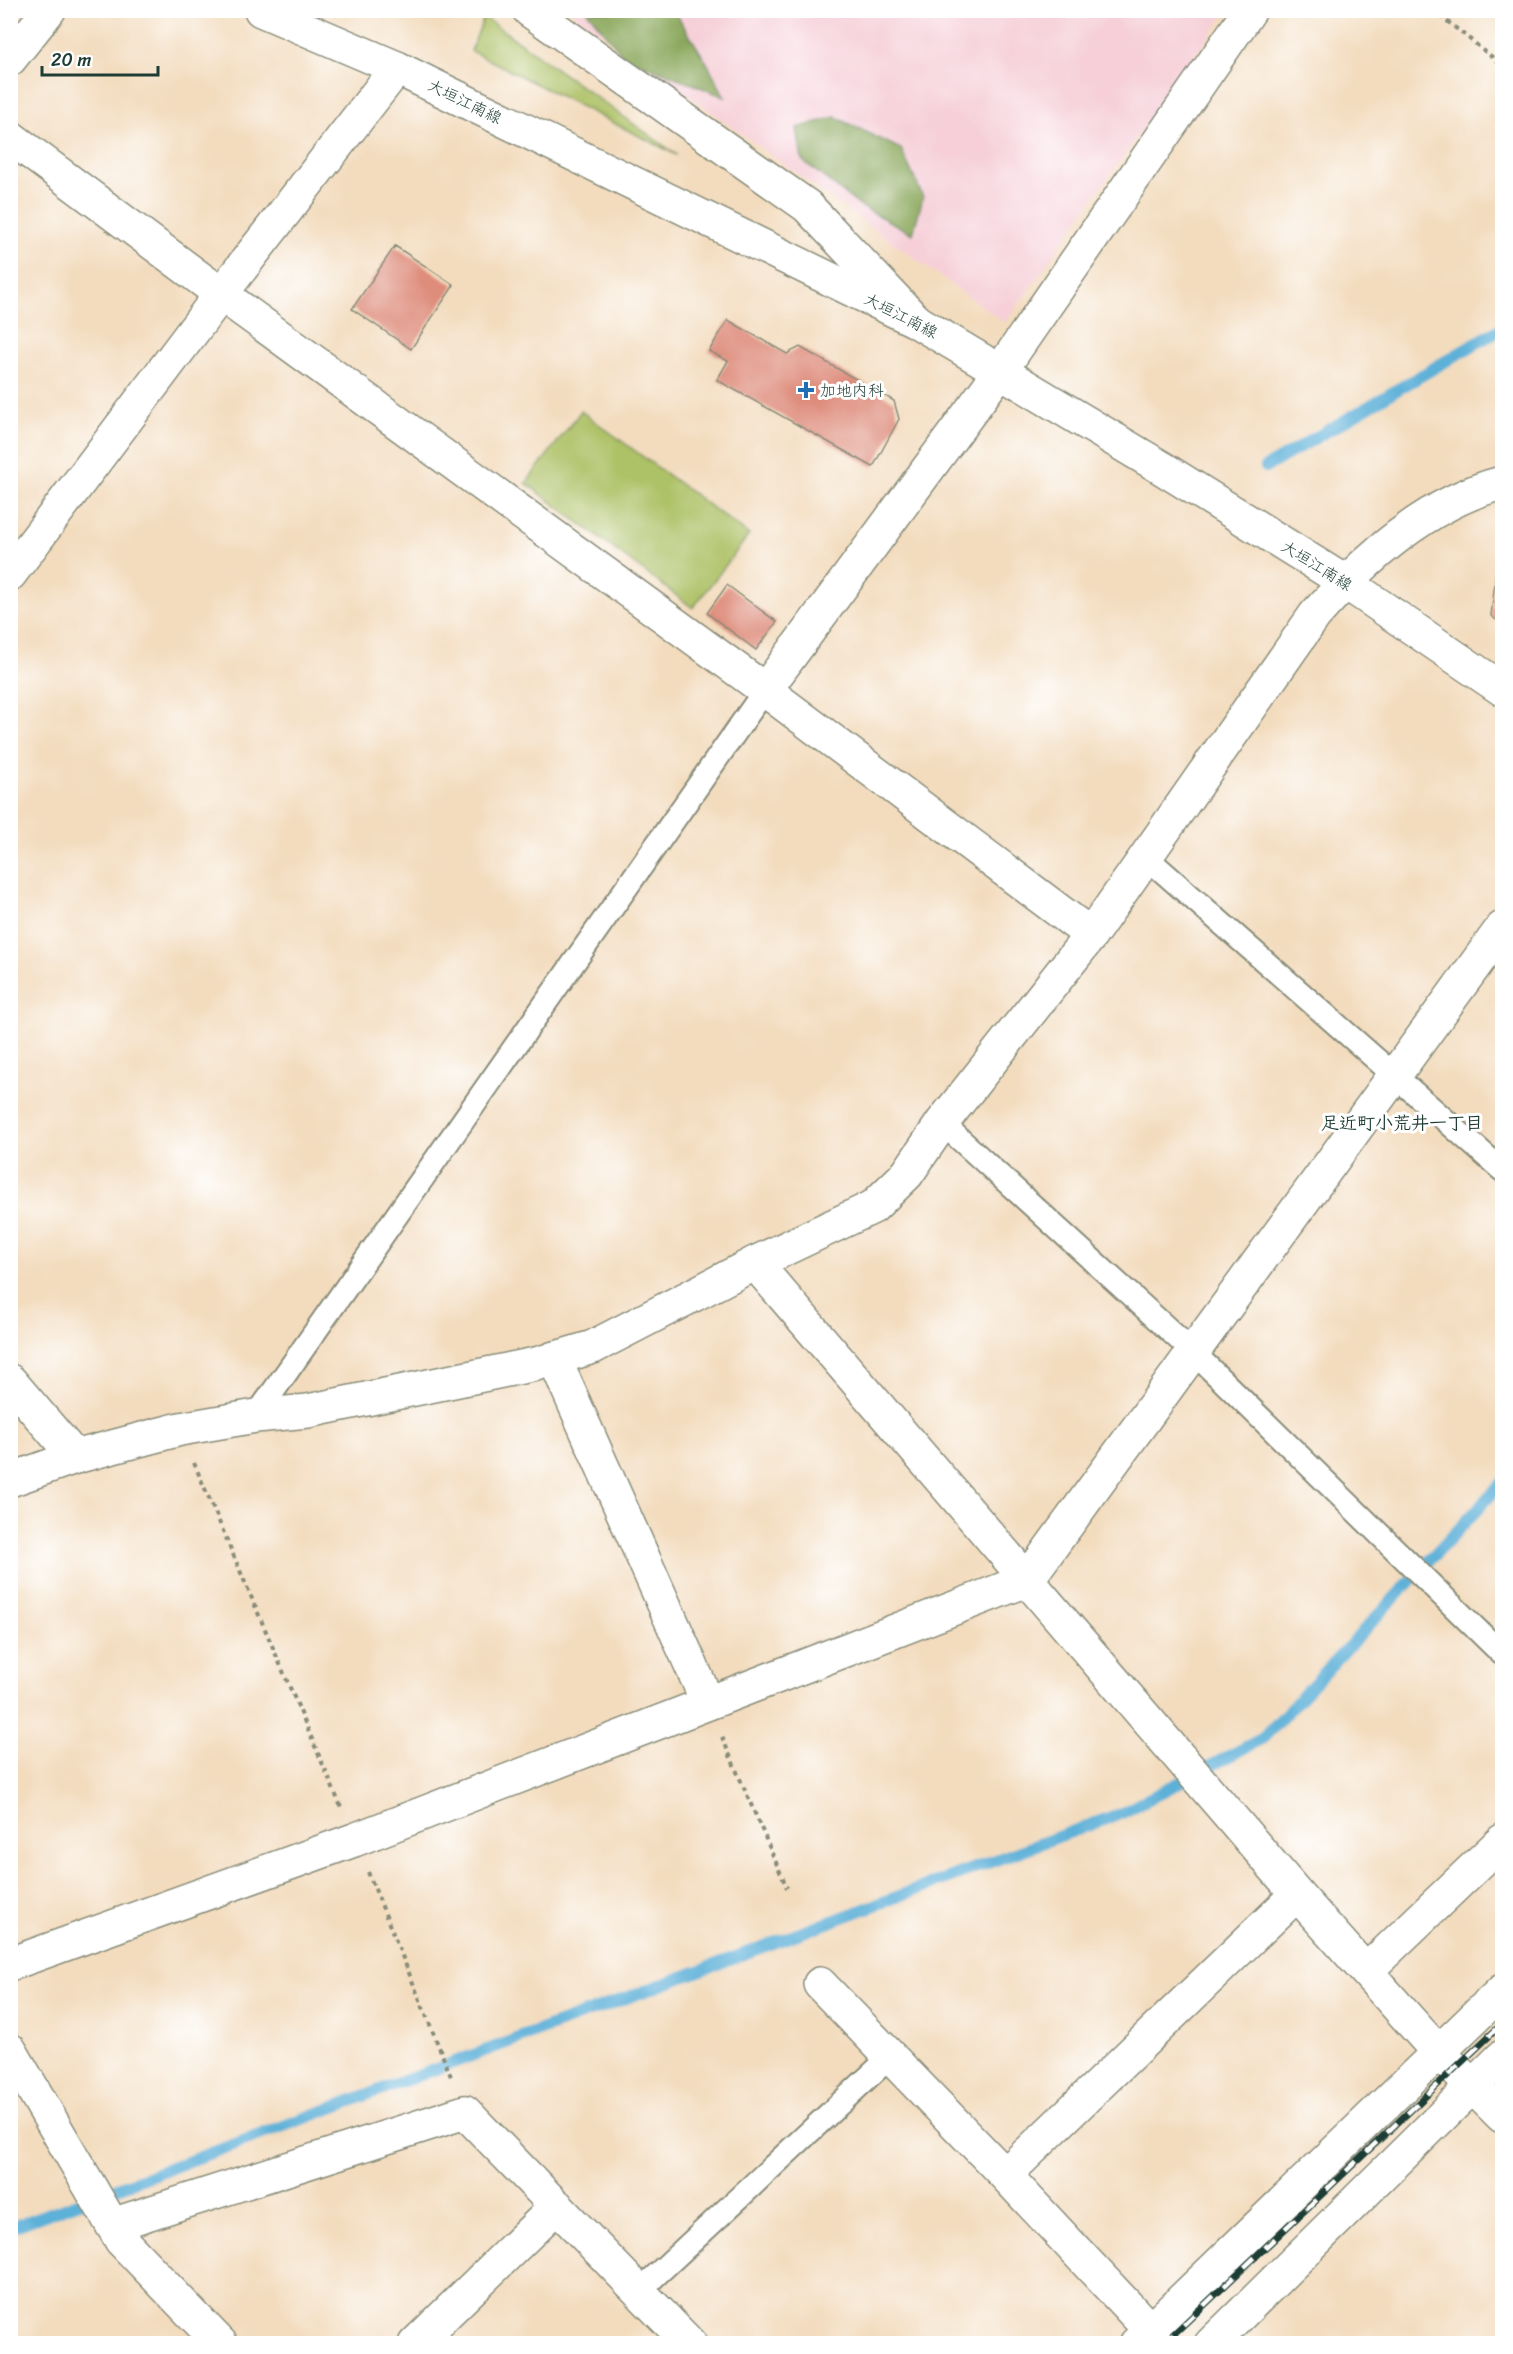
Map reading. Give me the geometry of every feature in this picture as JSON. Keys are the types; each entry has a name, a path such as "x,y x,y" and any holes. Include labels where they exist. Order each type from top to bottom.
{"street":[{"path":"10,59 49,10"},
{"name":"大垣江南線","path":"261,10 397,68 916,321 1001,370 1345,582 1503,689"},
{"path":"530,10 807,206 916,321"},
{"path":"765,690 1001,370 1250,10"},
{"path":"10,574 221,294 397,68"},
{"path":"10,136 221,294 765,690 1091,935"},
{"path":"10,1480 75,1457 180,1429 256,1416 309,1412 536,1364 593,1347 755,1263 873,1206 907,1174 942,1123 1091,935 1315,615 1345,582 1418,521 1483,488 1503,483"},
{"path":"10,1964 354,1839 1027,1580 1503,928"},
{"path":"755,1263 1297,1894 1438,2052 1503,2116"},
{"path":"554,1358 708,1703"},
{"path":"10,1381 75,1457"},
{"path":"1366,1971 1503,1841"},
{"path":"1005,2175 1297,1894"},
{"path":"820,1984 1005,2175 1143,2336 1503,1990"},
{"path":"10,2050 121,2240 221,2343"},
{"path":"1211,2343 1503,2057"},
{"path":"112,2225 465,2112 690,2343"},
{"path":"415,2343 557,2206"}],"lane":[{"path":"256,1416 765,690"},
{"path":"1145,856 1503,1170"},
{"path":"942,1123 1192,1351 1503,1653"},
{"path":"639,2291 891,2056"}],"path":[{"path":"1432,10 1503,65"},
{"path":"180,1429 354,1839 465,2112"},
{"path":"708,1703 787,1888"}],"shaded area":[{"path":"570,11 1227,11 1005,323"}],"green space":[{"path":"665,10 675,12 725,97 624,57 587,11"},
{"path":"484,17 677,155 471,51"},
{"path":"835,117 901,149 923,197 913,234 860,206 802,160 797,128"},
{"path":"581,411 749,535 693,608 526,483"}],"building":[{"path":"395,246 454,285 411,349 352,309"},
{"name":"加地内科","path":"728,320 787,354 800,347 894,401 899,419 873,467 717,380 728,361 709,351"},
{"path":"1502,553 1502,624 1491,616 1498,554"},
{"path":"727,585 777,622 756,650 707,613"}],"waterway":[{"path":"1266,467 1502,328"},
{"path":"10,2228 1122,1813 1263,1738 1502,1483"}],"railway":[{"path":"1163,2344 1502,2024"}],"place":[{"name":"加地内科","path":"806,390"}],"district":[{"name":"足近町小荒井一丁目","path":"1402,1123"}]}
